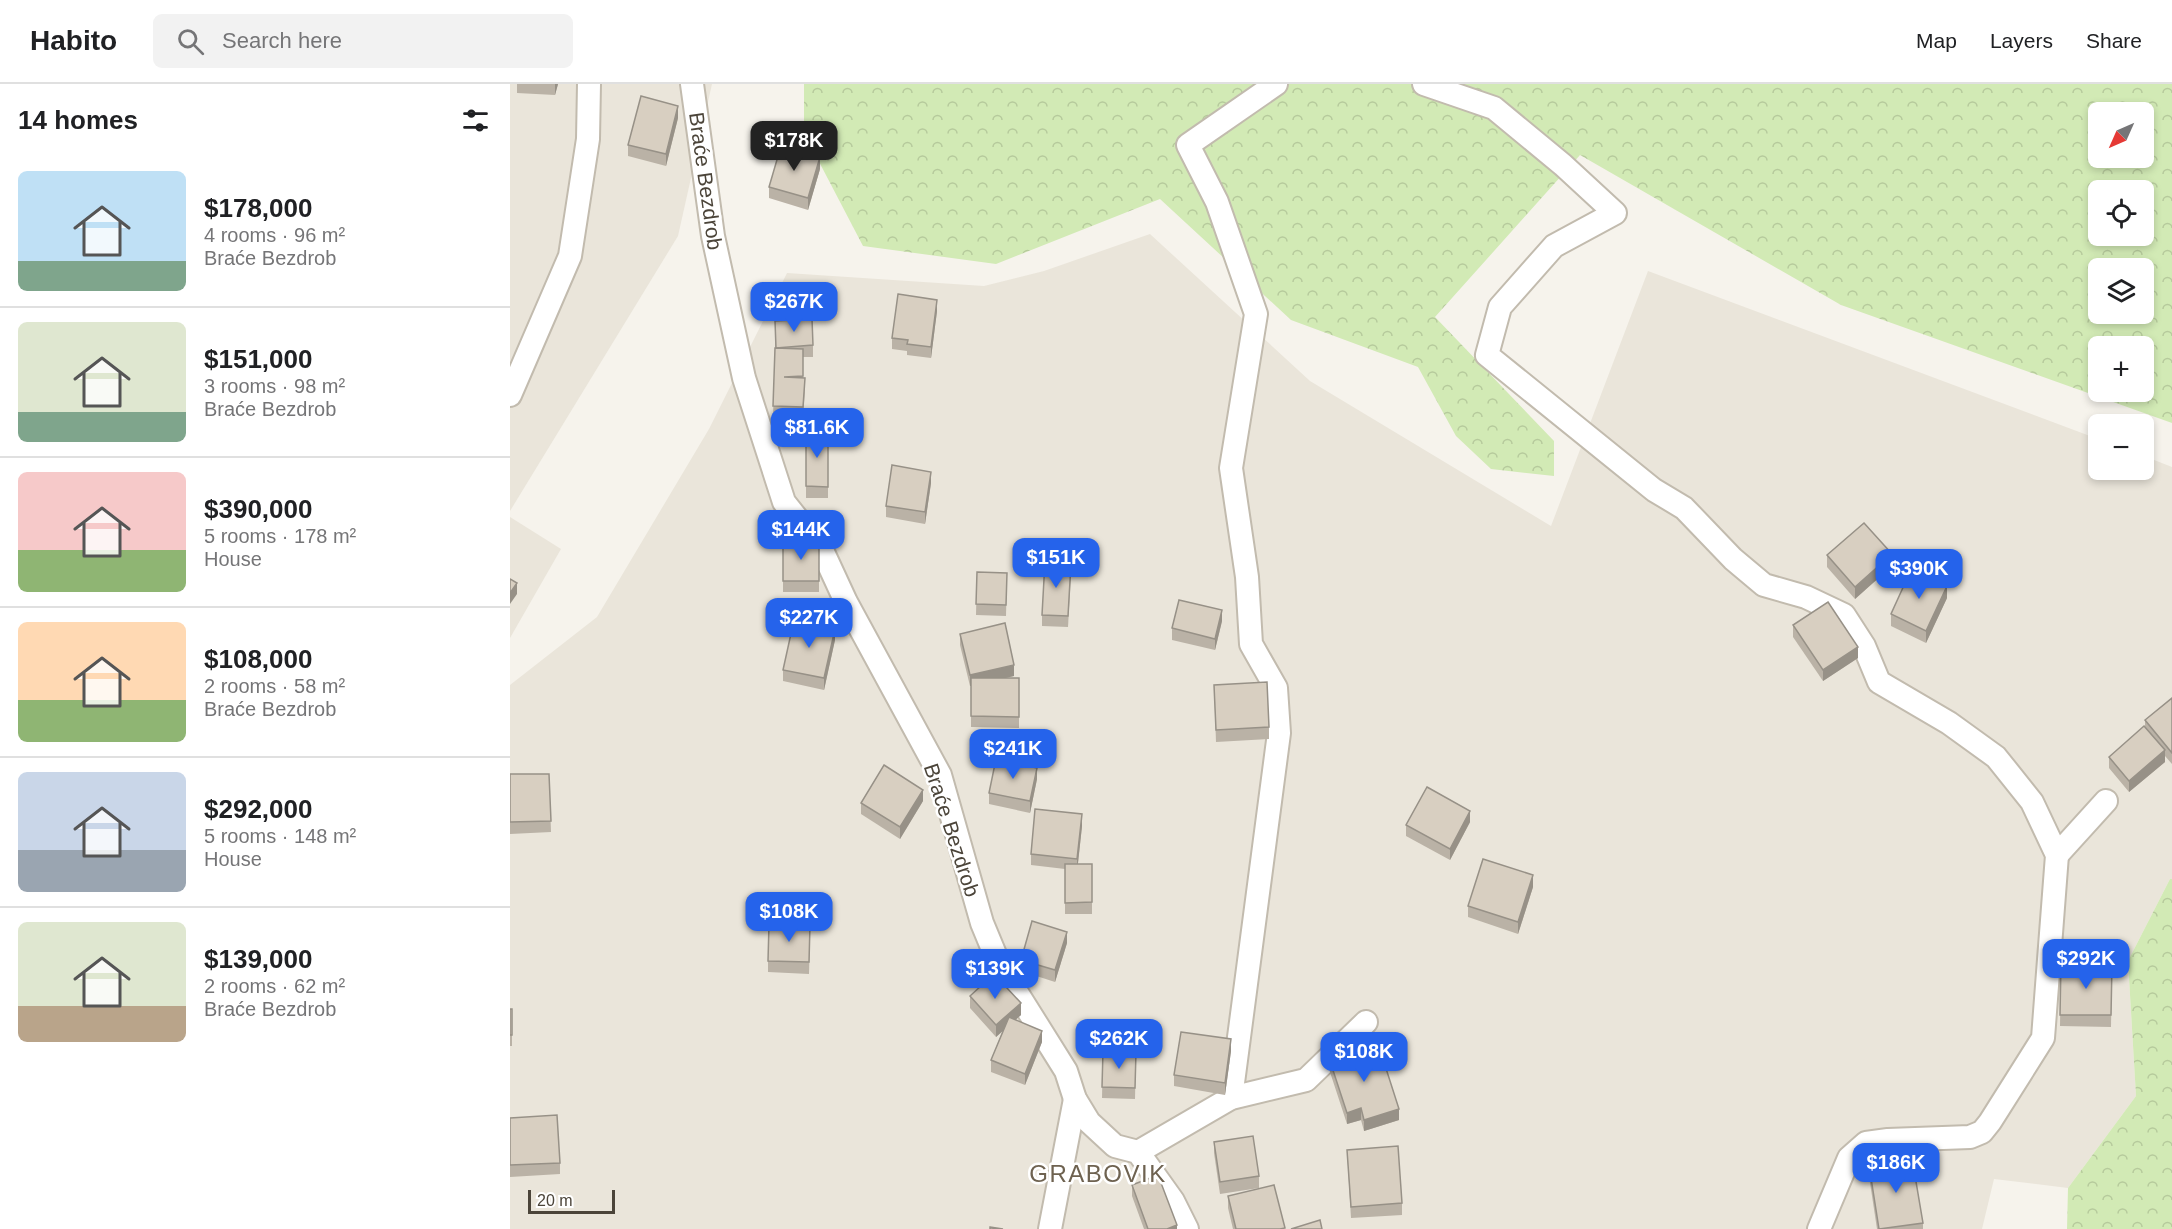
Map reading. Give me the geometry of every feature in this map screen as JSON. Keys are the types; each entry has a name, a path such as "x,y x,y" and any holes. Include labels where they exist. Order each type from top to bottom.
{"street":[{"path":"510,395 570,256 588,139 589,84"},
{"name":"Braće Bezdrob","path":"692,84 715,247 744,378 784,502 822,550 846,602 940,775 982,923 999,964 1066,1071 1075,1099 1089,1122 1115,1146 1138,1152"},
{"path":"1231,1098 1280,733 1276,688 1251,644 1247,577 1231,468 1256,314 1217,202 1188,145 1276,84"},
{"path":"1424,84 1494,108 1563,165 1615,213 1554,246 1500,307 1486,355 1654,490 1684,508 1733,559 1764,585 1806,597 1845,615 1864,646 1879,682 1949,723 1996,757 2032,802 2057,855 2043,1038 1990,1122 1982,1132 1970,1137 1866,1143 1849,1158 1819,1229"},
{"path":"2057,855 2106,801"},
{"path":"1187,1229 1173,1201 1138,1152 1231,1098 1306,1080 1366,1022"},
{"path":"1050,1229 1075,1099"}],"shaded area":[{"path":"510,84 712,84 678,236 510,511"},
{"path":"1150,234 1310,381 1551,526 1648,271 2088,435 2088,480 2154,480 2154,460 2172,467 2172,879 2128,961 2136,1096 2068,1188 1994,1179 1982,1229 510,1229 510,685 597,617 709,429 787,273 984,286 1044,271"},
{"path":"510,517 561,549 510,638"}],"green space":[{"path":"804,84 2172,84 2172,423 2154,417 2154,414 2147,414 2113,402 2154,402 2154,336 2088,336 2088,393 1841,305 1580,155 1435,317 1554,441 1554,476 1491,469 1456,436 1418,367 1291,320 1160,199 996,264 863,246 804,133"},
{"path":"2172,879 2172,1229 2067,1229 2068,1188 2136,1096 2128,961"}],"building":[{"path":"641,96 678,106 666,154 628,145"},
{"path":"781,146 820,157 808,198 769,187"},
{"path":"898,294 937,300 931,347 907,344 908,340 892,338"},
{"path":"812,319 813,345 776,348 775,321"},
{"path":"775,348 803,349 803,376 784,377 805,378 803,407 773,406"},
{"path":"806,431 828,431 828,487 806,486"},
{"path":"892,465 931,472 925,512 886,506"},
{"path":"1864,523 1892,554 1855,587 1827,555"},
{"path":"783,541 819,541 819,581 783,581"},
{"path":"1045,561 1071,563 1068,616 1042,615"},
{"path":"1911,570 1947,586 1926,631 1891,614"},
{"path":"977,572 1007,573 1006,605 976,604"},
{"path":"510,579 517,583 510,593"},
{"path":"1179,600 1222,610 1215,639 1172,628"},
{"path":"1828,602 1858,647 1823,670 1793,625"},
{"path":"794,620 835,629 824,678 783,670"},
{"path":"1005,623 1014,665 970,675 960,634"},
{"path":"971,678 1019,678 1019,717 971,716"},
{"path":"1267,682 1269,727 1216,730 1214,685"},
{"path":"2172,698 2172,753 2145,720"},
{"path":"2144,726 2165,750 2129,781 2109,757"},
{"path":"996,759 1037,768 1030,801 989,793"},
{"path":"884,765 923,790 900,827 861,803"},
{"path":"510,774 549,774 551,821 510,822"},
{"path":"1427,787 1470,811 1450,849 1406,825"},
{"path":"1035,809 1082,814 1077,859 1031,854"},
{"path":"1483,859 1533,875 1518,922 1468,906"},
{"path":"1065,864 1092,864 1092,902 1065,903"},
{"path":"1032,921 1067,932 1055,970 1021,960"},
{"path":"769,924 810,925 809,962 768,961"},
{"path":"2061,964 2112,965 2111,1015 2060,1015"},
{"path":"994,974 1021,1003 996,1025 970,996"},
{"path":"510,1009 512,1009 512,1035 510,1035"},
{"path":"1009,1017 1042,1031 1025,1074 991,1060"},
{"path":"1181,1032 1231,1039 1225,1083 1174,1075"},
{"path":"1366,1046 1370,1060 1382,1056 1399,1109 1364,1120 1361,1108 1347,1113 1329,1058"},
{"path":"1103,1051 1136,1052 1135,1088 1102,1087"},
{"path":"557,1115 560,1163 510,1165 510,1118"},
{"path":"1253,1136 1259,1176 1220,1182 1214,1142"},
{"path":"1398,1146 1402,1203 1351,1207 1347,1150"},
{"path":"1912,1158 1923,1223 1879,1229 1869,1165"},
{"path":"1158,1175 1177,1225 1167,1229 1148,1229 1132,1185"},
{"path":"1274,1185 1285,1228 1236,1229 1228,1196"},
{"path":"1320,1220 1322,1229 1291,1229"}],"district":[{"name":"GRABOVIK","path":"1098,1173"}]}
